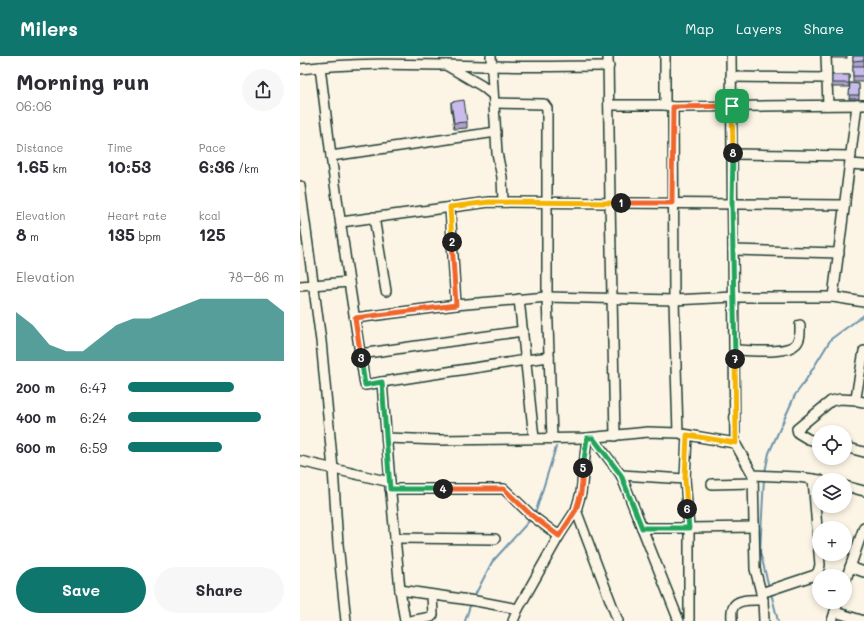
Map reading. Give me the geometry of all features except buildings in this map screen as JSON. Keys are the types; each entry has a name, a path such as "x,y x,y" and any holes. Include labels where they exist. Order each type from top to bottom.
{"street":[{"path":"491,56 496,132 502,177 503,202"},
{"path":"608,56 615,436"},
{"path":"666,56 669,106 674,300 689,528 689,621"},
{"path":"731,56 736,443 758,478 754,527 755,569 764,595 764,621"},
{"path":"826,56 828,105"},
{"path":"300,69 366,60 432,60 445,64 482,86 494,99 544,104 547,108 547,297 552,438"},
{"path":"445,64 491,66 609,66"},
{"path":"320,67 331,156 365,385 549,357"},
{"path":"731,77 827,78"},
{"path":"609,105 860,105 859,125 851,160 833,297"},
{"path":"331,156 496,132"},
{"path":"733,154 851,160 864,165"},
{"path":"300,186 321,340 334,469 338,544 346,621"},
{"path":"341,222 489,202 546,201 845,205"},
{"path":"450,207 456,305"},
{"path":"374,217 386,291"},
{"path":"733,250 838,253"},
{"path":"300,286 350,282"},
{"path":"355,318 456,305 547,297 674,300 734,297 833,297 864,302"},
{"path":"519,299 534,438"},
{"path":"735,350 777,351 790,348 796,344 799,339 800,326"},
{"path":"360,354 523,331"},
{"path":"812,440 802,437 798,433 797,429 831,401 840,399 860,401 864,351"},
{"path":"382,382 400,590 405,621"},
{"path":"387,438 439,440 590,438 648,432 683,434 736,443"},
{"path":"590,438 621,475 679,621"},
{"path":"513,621 518,609 559,536 576,510 581,493 590,438"},
{"path":"852,449 864,452"},
{"path":"300,461 334,469 390,486 500,489 507,492 534,517 559,536"},
{"path":"621,475 685,479"},
{"path":"712,484 758,478 812,479"},
{"path":"852,488 864,491"},
{"path":"576,510 618,621"},
{"path":"732,621 732,608 740,601 764,595 777,588 815,575 819,569 818,513"},
{"path":"642,528 754,527"},
{"path":"864,527 850,567 864,572"},
{"path":"395,538 495,539"},
{"path":"400,590 518,609"},
{"path":"410,621 432,617 432,595"},
{"path":"832,621 836,609"},
{"path":"835,612 864,620"}],"waterway":[{"path":"765,472 769,453 795,395 831,339 864,315"},
{"path":"535,514 556,447"},
{"path":"764,478 760,552 769,587"},
{"path":"474,597 492,562 531,519"},
{"path":"771,593 778,621"},
{"path":"465,621 471,603"}],"route":[{"path":"732,106 736,443 687,435 685,479 689,528 642,528 621,475 593,438 587,438 581,493 576,510 559,536 536,520 504,489 390,489 382,382 365,385 355,318 456,305 450,207 489,202 546,201 672,203 673,107 732,106"}]}
